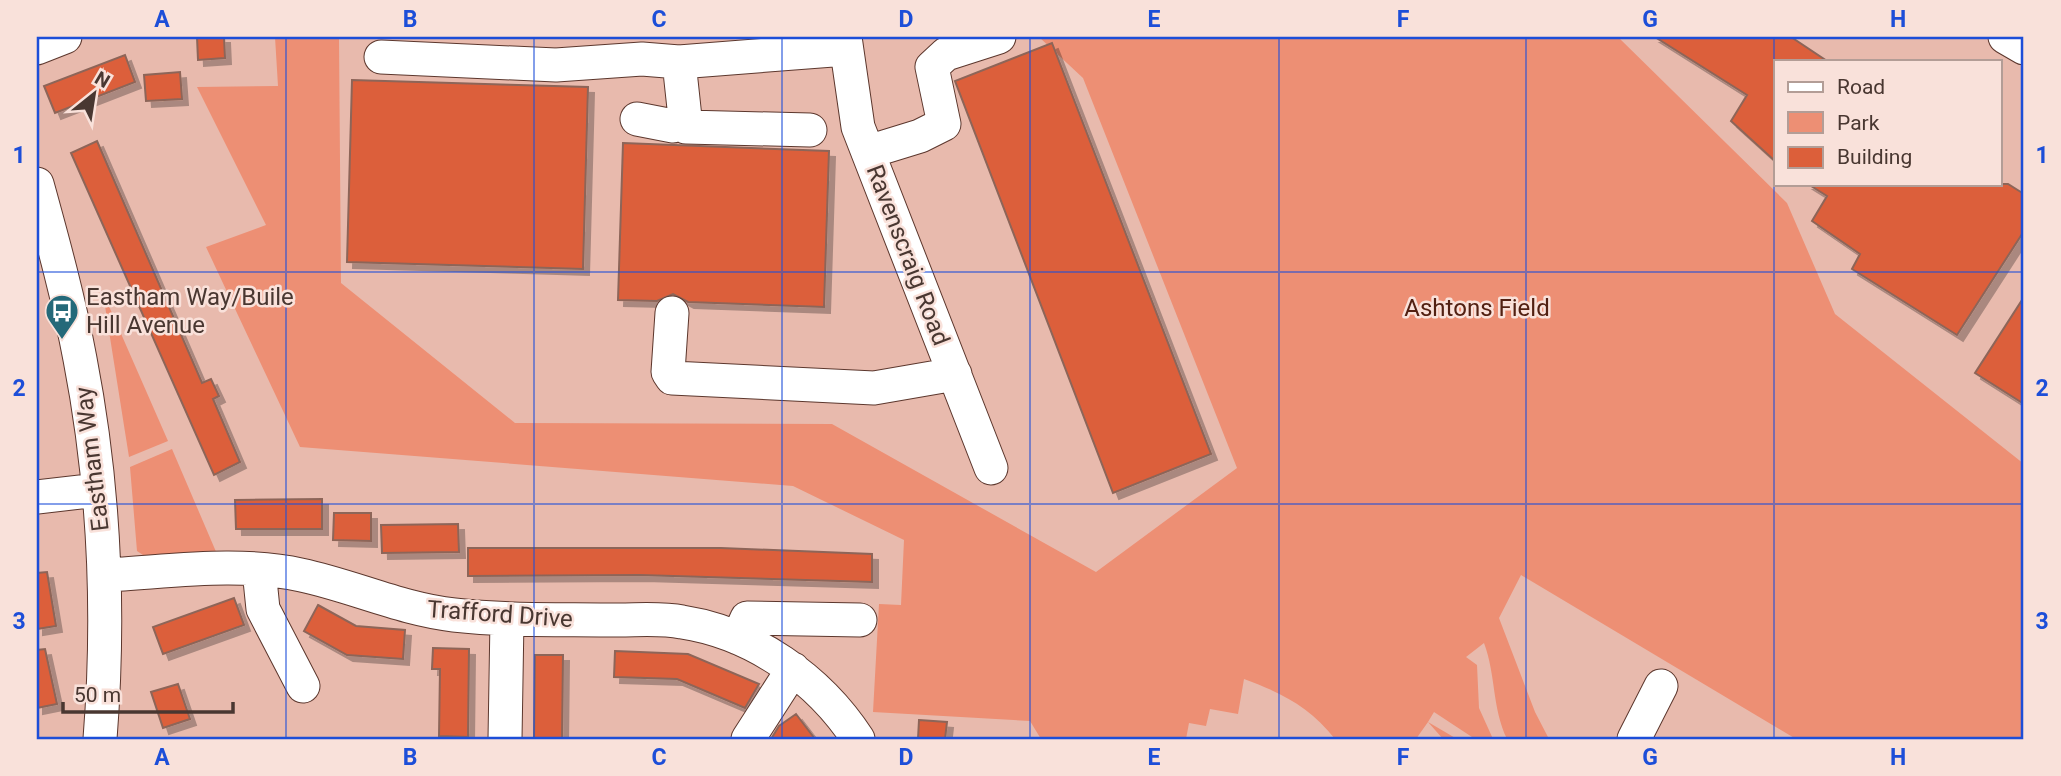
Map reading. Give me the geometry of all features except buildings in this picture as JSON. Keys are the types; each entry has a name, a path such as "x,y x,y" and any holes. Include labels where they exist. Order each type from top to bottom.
{"street":[{"path":"37,48 65,37"},
{"path":"868,152 920,136 944,124 932,67 946,54 999,37"},
{"path":"2005,37 2024,48"},
{"path":"381,57 553,51 679,62 845,43"},
{"name":"Ravenscraig Road","path":"845,43 858,127 991,468"},
{"path":"679,62 683,121 686,127 810,130"},
{"path":"636,119 673,125 683,121"},
{"name":"Eastham Way","path":"37,184 65,288 81,362 98,490 105,575 104,691 100,739"},
{"path":"672,313 668,372 672,378 874,388 954,374"},
{"path":"37,497 98,490"},
{"path":"259,570 263,609 303,686"},
{"name":"Trafford Drive","path":"105,575 259,570 298,574 430,611 507,619 680,621 738,638 793,669 843,716 858,739"},
{"path":"738,638 747,618 846,624"},
{"path":"505,739 507,619"},
{"path":"748,739 793,669"},
{"path":"1634,739 1648,696"}],"green space":[{"name":"Ashtons Field","path":"275,37 339,37 341,283 515,423 832,424 1096,572 1237,468 1083,78 1039,37 1618,37 1787,203 1835,314 2024,464 2024,739 1796,739 1521,575 1499,618 1535,712 1549,739 1507,739 1499,715 1484,643 1466,657 1477,665 1479,708 1493,739 1475,739 1434,712 1416,739 1335,739 1316,718 1294,702 1244,679 1238,714 1210,709 1206,726 1189,723 1186,739 1041,739 1030,721 873,712 879,604 901,605 904,540 793,486 300,447 206,247 266,225 197,87 278,86"},
{"path":"108,304 168,441 129,457 105,306"},
{"path":"172,449 217,554 143,555 137,551 130,467"},
{"path":"1428,722 1457,739 1443,739"}],"place":[{"name":"Eastham Way/Buile Hill Avenue","path":"62,341"}]}
